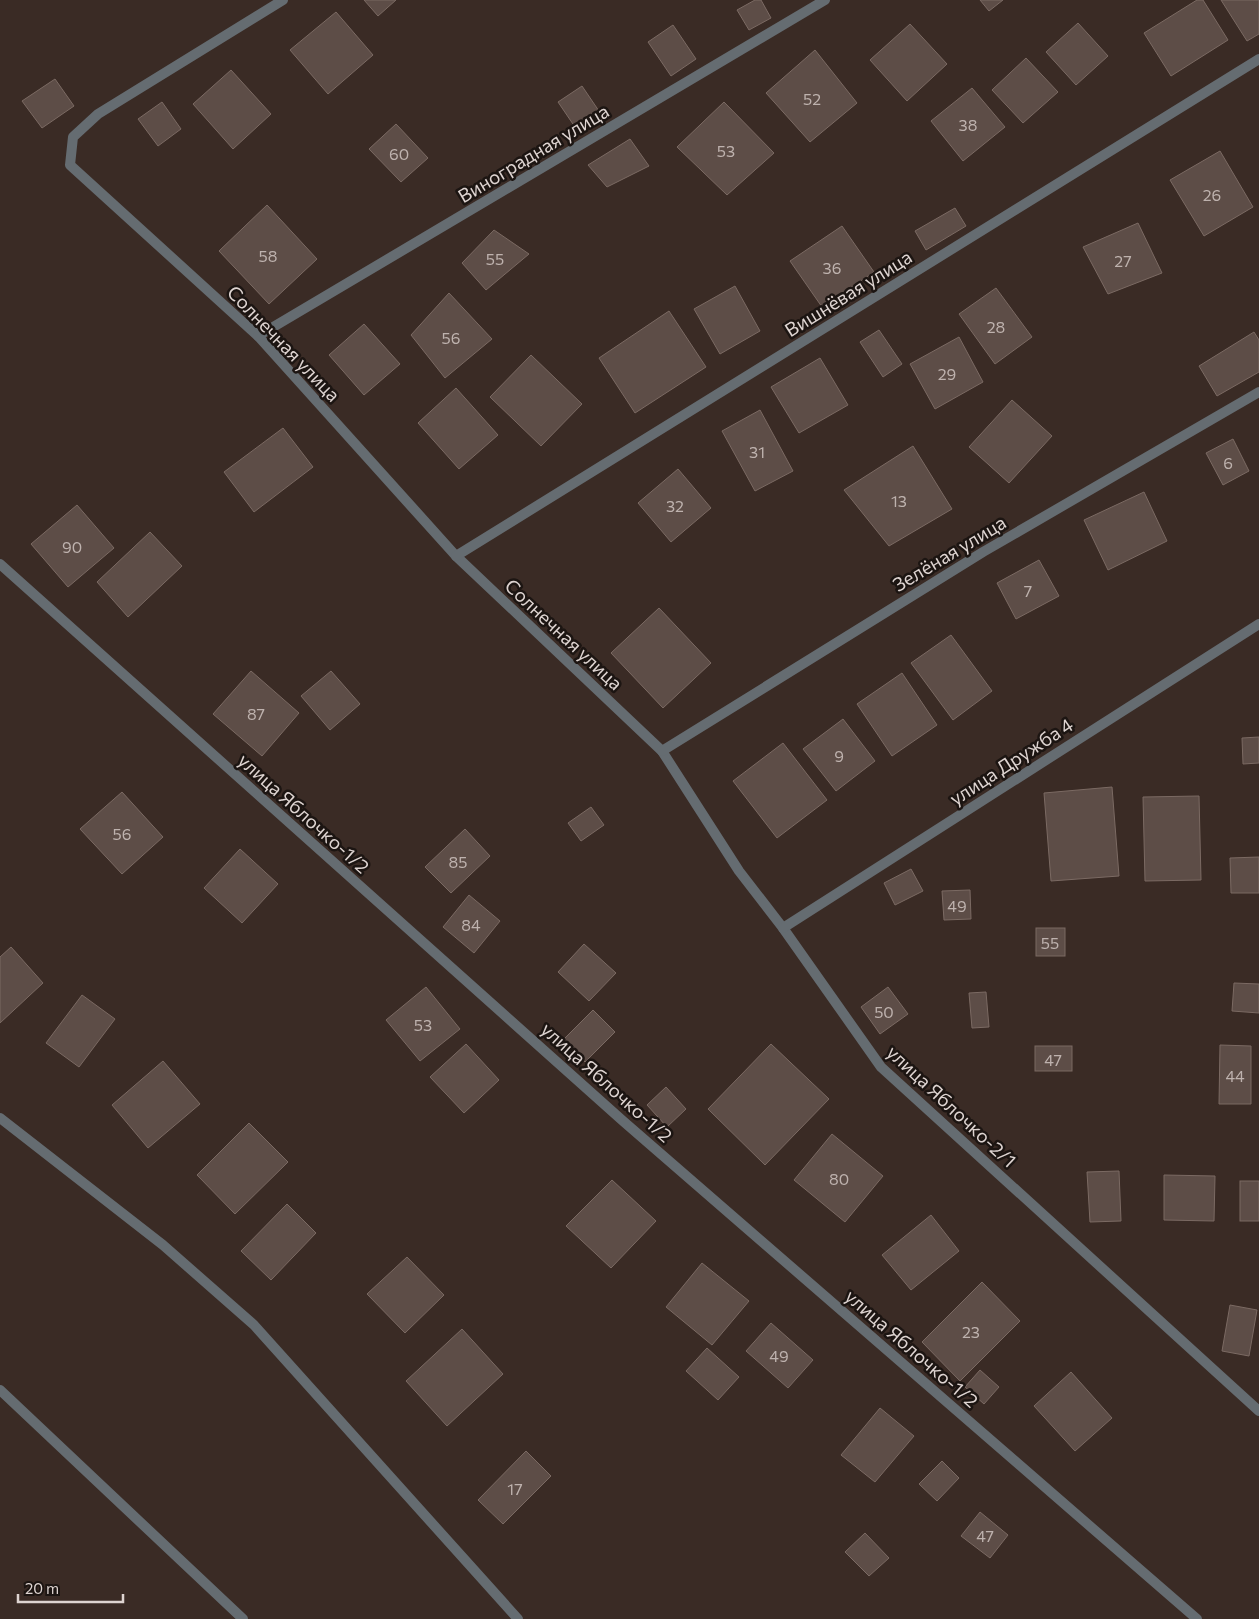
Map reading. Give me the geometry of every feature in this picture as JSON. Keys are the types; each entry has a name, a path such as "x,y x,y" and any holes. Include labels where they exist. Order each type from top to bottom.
{"street":[{"name":"Солнечная улица","path":"283,0 98,114 73,137 70,164 258,336 456,556 662,751"},
{"name":"Виноградная улица","path":"258,336 825,0"},
{"name":"Вишнёвая улица","path":"456,556 1259,59"},
{"name":"Зелёная улица","path":"662,751 983,552 1259,392"},
{"name":"улица Яблочко-1/2","path":"0,564 623,1121 1197,1619"},
{"name":"улица Дружба 4","path":"783,928 1259,624"},
{"name":"улица Яблочко-2/1","path":"662,751 739,871 783,928 881,1067 1259,1411"},
{"path":"0,1118 163,1245 254,1325 518,1619"},
{"path":"0,1390 243,1619"}],"building":[{"path":"364,0 396,0 378,16"},
{"path":"755,0 761,0 771,18 749,30 737,10"},
{"path":"980,0 1003,0 989,11"},
{"path":"1197,0 1203,0 1228,40 1171,76 1144,33"},
{"path":"1221,0 1259,0 1259,34 1247,41"},
{"path":"336,12 373,55 328,94 290,50"},
{"path":"1078,23 1108,56 1076,85 1046,52"},
{"path":"910,24 947,64 907,101 870,60"},
{"path":"673,25 696,59 671,76 648,42"},
{"path":"815,50 857,103 810,142 766,93"},
{"path":"1026,58 1058,92 1023,123 992,90"},
{"path":"231,70 271,114 233,149 193,104"},
{"path":"55,79 74,106 42,128 22,101"},
{"path":"582,86 601,114 577,130 558,102"},
{"path":"972,88 1005,127 963,161 931,121"},
{"path":"162,102 181,129 158,146 138,119"},
{"path":"724,102 774,153 727,195 677,147"},
{"path":"396,124 428,158 401,182 369,149"},
{"path":"630,139 649,166 607,187 588,165"},
{"path":"1220,151 1253,207 1204,236 1170,180"},
{"path":"267,205 317,259 269,304 219,251"},
{"path":"955,208 966,226 926,250 915,231"},
{"path":"1138,223 1162,273 1108,294 1083,247"},
{"path":"842,226 874,272 822,307 790,261"},
{"path":"494,230 529,254 486,290 462,263"},
{"path":"735,286 760,331 720,354 694,309"},
{"path":"996,288 1032,337 995,364 959,314"},
{"path":"449,293 492,339 445,378 411,335"},
{"path":"669,311 706,367 635,413 599,358"},
{"path":"364,324 400,364 364,395 329,355"},
{"path":"879,330 902,364 883,377 860,342"},
{"path":"1254,332 1259,340 1259,372 1217,396 1199,366"},
{"path":"959,337 983,382 935,409 910,364"},
{"path":"531,355 582,404 541,446 490,397"},
{"path":"820,358 848,405 799,433 771,387"},
{"path":"456,388 498,435 459,469 418,423"},
{"path":"1012,400 1052,436 1009,483 969,447"},
{"path":"760,410 793,471 755,491 722,431"},
{"path":"283,428 313,467 254,512 224,472"},
{"path":"1233,439 1249,471 1223,485 1206,453"},
{"path":"913,446 952,509 889,546 844,490"},
{"path":"678,469 711,508 671,542 638,503"},
{"path":"1144,492 1167,541 1108,570 1084,520"},
{"path":"77,505 114,548 68,587 31,544"},
{"path":"150,532 182,566 128,617 97,582"},
{"path":"1039,560 1059,596 1016,619 997,583"},
{"path":"659,608 711,663 663,708 611,653"},
{"path":"951,635 992,691 953,720 911,663"},
{"path":"251,671 299,713 262,756 213,714"},
{"path":"331,671 360,704 330,730 301,696"},
{"path":"902,673 937,725 892,756 857,704"},
{"path":"843,719 875,761 836,791 803,749"},
{"path":"1259,737 1259,763 1243,764 1242,738"},
{"path":"783,743 827,800 777,838 733,781"},
{"path":"1112,787 1119,876 1051,881 1044,793"},
{"path":"122,792 163,837 122,874 80,829"},
{"path":"1199,796 1201,880 1145,881 1143,797"},
{"path":"591,807 604,825 581,841 568,823"},
{"path":"465,829 490,856 451,893 425,867"},
{"path":"240,849 278,884 242,923 204,888"},
{"path":"1259,857 1259,893 1231,893 1230,858"},
{"path":"911,869 923,891 895,905 884,883"},
{"path":"970,890 971,919 944,920 942,891"},
{"path":"469,895 500,921 474,953 443,927"},
{"path":"1036,928 1065,928 1065,956 1036,956"},
{"path":"584,944 616,973 589,1001 558,972"},
{"path":"11,947 43,983 0,1023 0,957"},
{"path":"1234,983 1259,984 1259,1013 1232,1011"},
{"path":"426,987 460,1029 420,1061 386,1020"},
{"path":"888,987 908,1014 880,1034 861,1007"},
{"path":"986,992 989,1027 972,1028 969,993"},
{"path":"82,995 115,1019 79,1067 46,1043"},
{"path":"593,1010 615,1032 585,1062 563,1040"},
{"path":"466,1044 499,1080 464,1113 430,1077"},
{"path":"771,1044 829,1099 765,1165 708,1109"},
{"path":"1220,1045 1251,1046 1251,1104 1219,1104"},
{"path":"1035,1046 1072,1046 1072,1071 1035,1071"},
{"path":"163,1061 200,1104 148,1148 112,1105"},
{"path":"666,1087 686,1109 667,1127 647,1105"},
{"path":"249,1123 288,1162 235,1214 197,1175"},
{"path":"832,1134 883,1176 845,1222 794,1180"},
{"path":"1119,1171 1121,1221 1090,1222 1087,1172"},
{"path":"1164,1175 1215,1176 1214,1221 1164,1220"},
{"path":"612,1180 656,1221 611,1268 566,1226"},
{"path":"1240,1181 1259,1181 1259,1221 1240,1221"},
{"path":"287,1204 316,1233 271,1280 241,1251"},
{"path":"931,1215 959,1251 911,1290 882,1255"},
{"path":"407,1257 444,1295 405,1333 367,1294"},
{"path":"702,1263 749,1301 712,1345 666,1307"},
{"path":"982,1282 1020,1321 960,1381 922,1342"},
{"path":"1230,1305 1257,1310 1249,1356 1222,1351"},
{"path":"771,1323 813,1360 788,1388 746,1351"},
{"path":"462,1329 503,1374 447,1426 406,1381"},
{"path":"707,1348 739,1377 718,1400 686,1371"},
{"path":"980,1370 999,1387 984,1404 965,1387"},
{"path":"1071,1372 1112,1418 1075,1451 1034,1406"},
{"path":"880,1408 914,1436 875,1482 841,1455"},
{"path":"526,1451 551,1476 503,1524 478,1500"},
{"path":"942,1461 959,1478 937,1501 919,1484"},
{"path":"980,1512 1008,1535 990,1558 961,1536"},
{"path":"865,1533 889,1558 869,1576 845,1552"}]}
